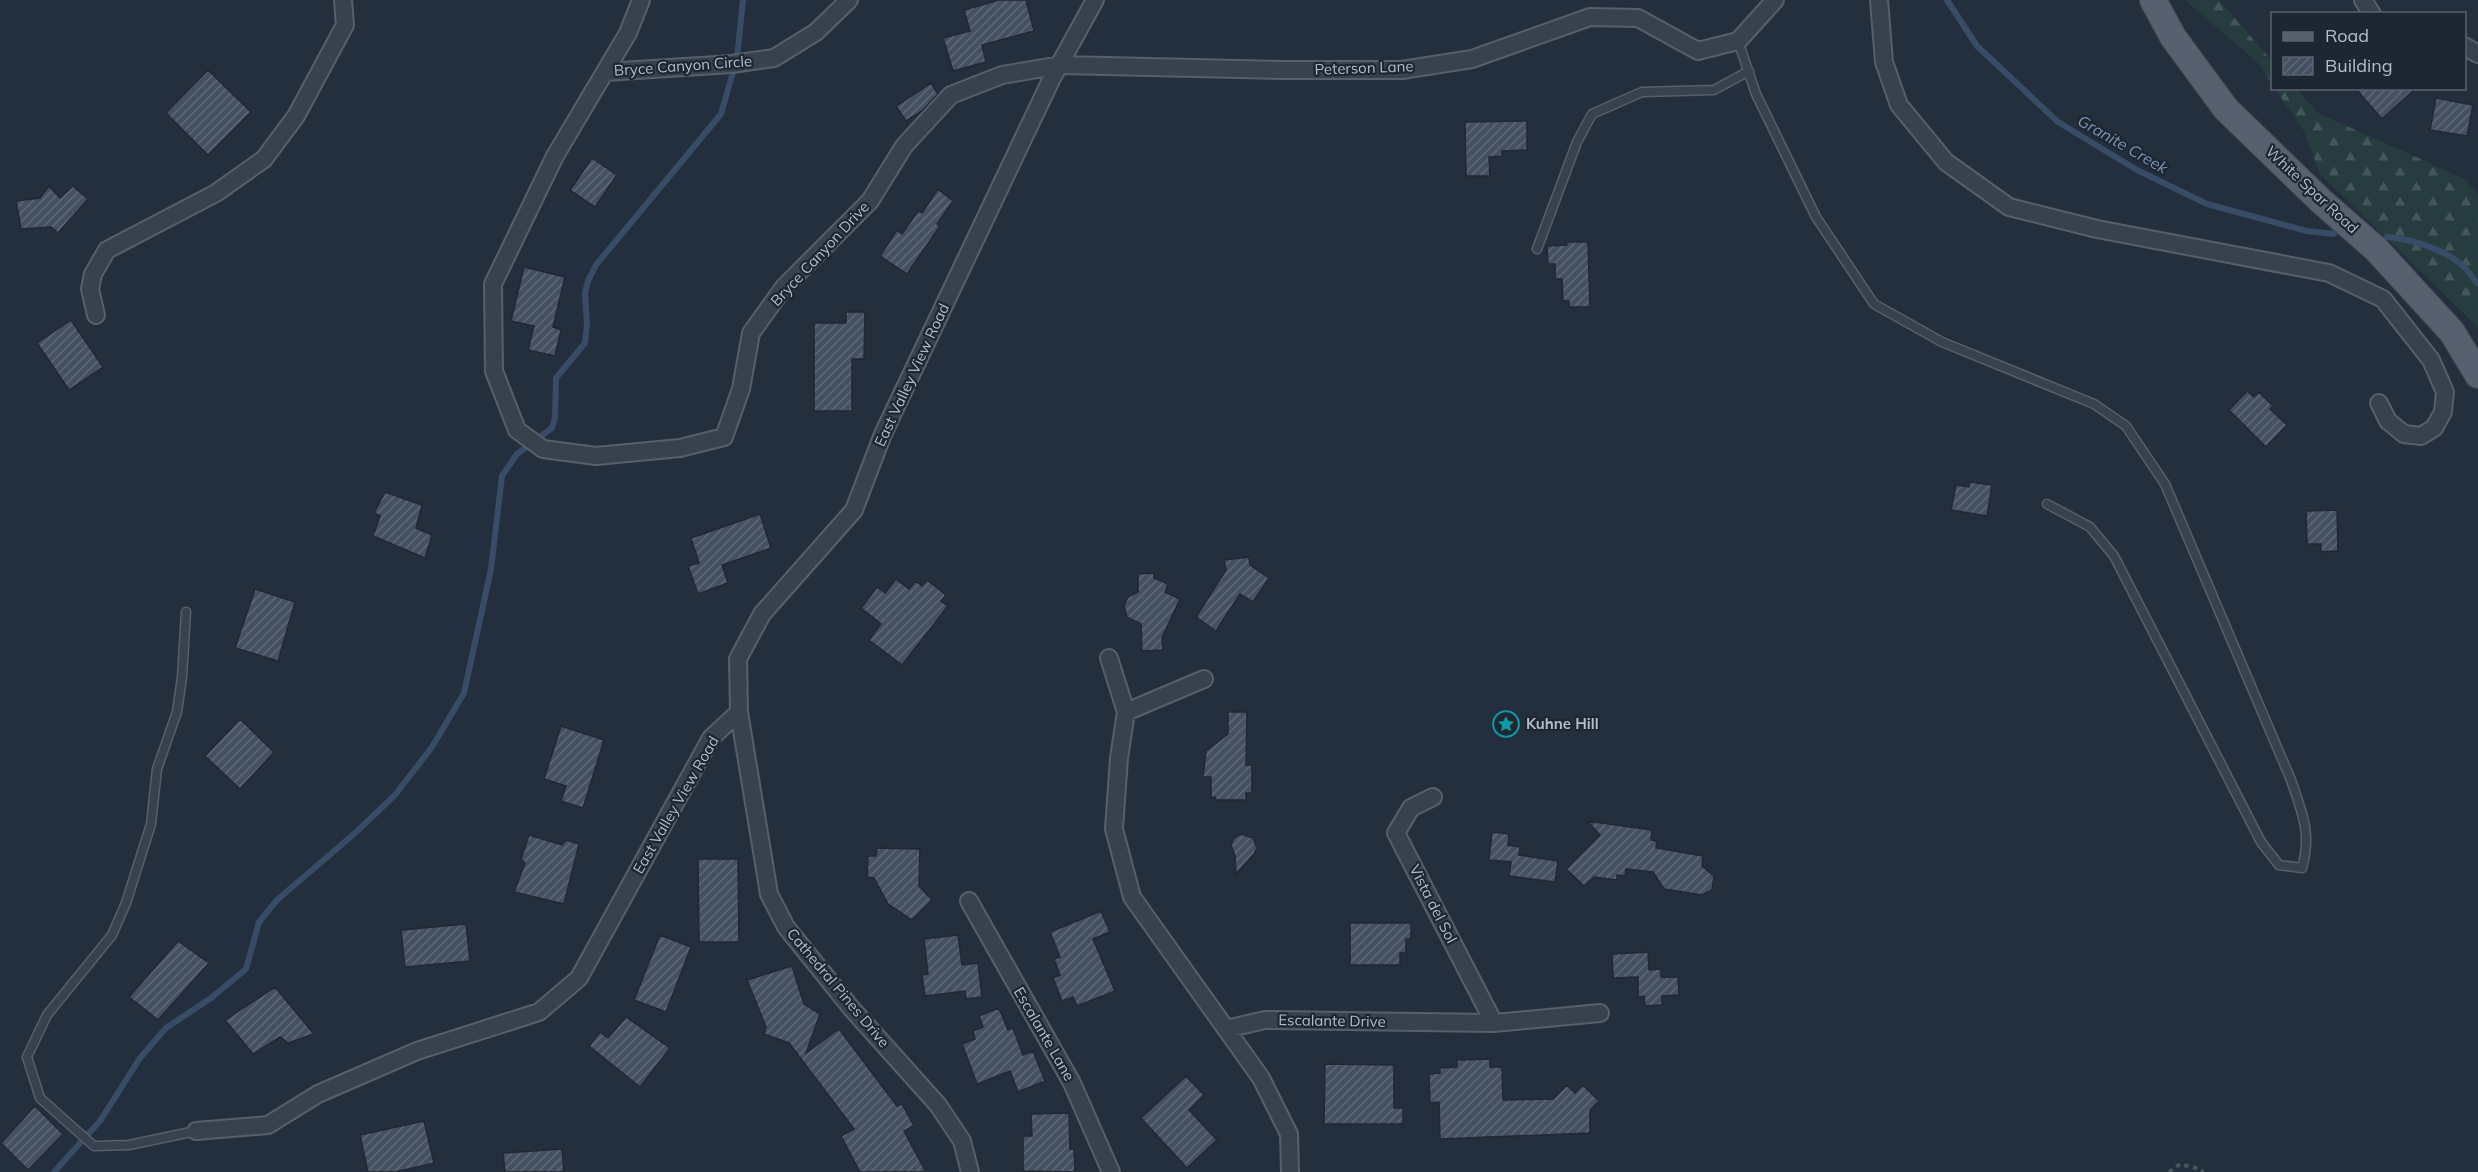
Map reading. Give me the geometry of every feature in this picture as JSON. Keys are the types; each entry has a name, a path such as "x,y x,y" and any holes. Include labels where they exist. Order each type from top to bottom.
{"main road":[{"name":"White Spar Road","path":"2153,0 2173,37 2226,109 2321,201 2376,249 2452,332 2478,375"}],"street":[{"path":"96,315 90,289 93,274 107,250 216,193 264,159 296,116 345,25 343,0"},
{"name":"Bryce Canyon Drive","path":"642,0 628,33 555,156 493,284 494,371 517,430 543,449 596,456 680,448 724,436 741,389 751,333 784,287 870,201 904,146 951,95 1002,75 1061,65"},
{"name":"Bryce Canyon Circle","path":"605,72 732,64 774,58 816,32 849,0"},
{"path":"1061,65 1095,0"},
{"path":"1738,41 1775,0"},
{"path":"1879,0 1884,62 1899,105 1946,162 2009,207 2097,228 2329,273 2383,299 2432,360 2445,392 2443,412 2439,420 2434,428 2421,436 2404,434 2388,421 2379,403"},
{"name":"Peterson Lane","path":"1061,65 1402,70 1472,58 1590,17 1638,18 1698,51 1738,41"},
{"name":"East Valley View Road","path":"196,1131 268,1125 318,1094 417,1051 539,1012 579,978 711,738 739,712 738,659 762,614 854,510 883,434 1061,65"},
{"path":"1109,658 1126,712 1119,758 1113,829 1132,897 1261,1078 1289,1134 1290,1172"},
{"path":"1126,712 1204,679"},
{"name":"Cathedral Pines Drive","path":"739,712 769,894 786,927 852,1009 938,1105 962,1141 970,1172"},
{"name":"Vista del Sol","path":"1433,797 1411,808 1396,833 1494,1023"},
{"name":"Escalante Lane","path":"969,901 1072,1083 1111,1172"},
{"name":"Escalante Drive","path":"1226,1029 1265,1020 1494,1023 1600,1013"}],"lane":[{"path":"1738,41 1756,94 1816,217 1875,304 1942,342 2094,404 2126,426 2165,484 2290,780 2304,818 2307,848 2302,868 2279,865 2261,842 2114,556 2090,527 2047,504"},
{"path":"1537,249 1577,142 1592,114 1642,92 1714,90 1749,71"},
{"path":"186,612 182,677 177,712 157,769 151,824 126,903 112,935 47,1015 27,1057 40,1098 94,1146 129,1145 196,1131"}],"path":[{"path":"2169,1172 2180,1164 2200,1169 2203,1172"}],"green space":[{"path":"2185,0 2219,0 2271,60 2271,83 2257,62"},
{"path":"2276,90 2298,90 2318,113 2465,179 2478,194 2478,327 2320,174 2304,131"}],"building":[{"path":"999,0 1026,0 1034,31 982,45 986,62 953,71 943,38 970,31 964,10"},
{"path":"208,70 251,112 208,155 166,113"},
{"path":"931,83 938,94 922,111 906,121 896,106"},
{"path":"2357,90 2414,90 2382,119"},
{"path":"2436,98 2473,105 2467,136 2430,130"},
{"path":"1527,121 1527,150 1502,151 1502,156 1489,157 1490,176 1466,176 1465,122"},
{"path":"592,158 617,175 595,207 570,190"},
{"path":"49,186 60,198 73,186 88,199 58,233 51,227 21,229 16,201 40,198"},
{"path":"938,189 953,201 937,224 940,226 907,274 880,256 897,230 902,234 918,211 922,213"},
{"path":"1566,242 1588,242 1590,307 1569,307 1569,301 1563,301 1562,279 1555,279 1555,264 1548,264 1547,246 1567,245"},
{"path":"524,267 565,277 553,327 561,330 555,356 528,350 534,326 511,321"},
{"path":"846,312 865,312 864,359 852,359 852,411 814,411 814,323 846,323"},
{"path":"71,320 103,367 69,390 37,343"},
{"path":"2247,391 2254,397 2259,392 2273,406 2270,409 2287,425 2266,447 2229,410"},
{"path":"1970,482 1992,485 1987,516 1951,510 1956,485 1969,487"},
{"path":"385,492 422,505 416,528 432,535 425,558 373,536 380,516 374,513"},
{"path":"2337,510 2338,551 2321,552 2321,544 2307,544 2306,511"},
{"path":"760,514 771,548 722,565 728,583 698,594 688,566 699,563 691,538"},
{"path":"1249,557 1250,565 1269,578 1253,602 1240,594 1216,631 1196,617 1226,570 1224,560"},
{"path":"1154,573 1154,578 1168,584 1165,592 1180,599 1162,638 1163,650 1142,651 1141,624 1127,617 1124,606 1128,597 1138,592 1138,574"},
{"path":"896,579 909,589 916,581 922,586 927,580 946,595 941,601 948,606 902,665 869,640 881,624 861,608 877,587 885,593"},
{"path":"255,589 295,602 278,661 235,648"},
{"path":"1228,712 1247,712 1246,765 1252,765 1252,793 1246,793 1246,800 1211,798 1211,777 1203,777 1206,751 1228,734"},
{"path":"240,719 274,752 240,789 205,756"},
{"path":"561,726 604,740 583,808 561,801 566,786 544,779"},
{"path":"1587,821 1652,830 1651,840 1657,841 1656,848 1703,856 1702,866 1714,876 1712,890 1702,895 1664,889 1653,872 1626,869 1625,876 1617,875 1617,880 1594,877 1584,886 1566,869 1600,835"},
{"path":"1492,832 1509,834 1508,845 1520,847 1519,855 1558,861 1555,882 1509,876 1511,862 1489,860"},
{"path":"1241,834 1253,838 1257,848 1236,874 1235,856 1231,845 1234,838"},
{"path":"529,835 562,845 566,840 579,844 564,904 514,892 525,863 521,859"},
{"path":"877,848 920,849 919,886 932,900 912,920 888,904 874,878 867,877 868,856 876,856"},
{"path":"698,859 738,859 739,942 699,942"},
{"path":"1101,911 1110,932 1093,939 1115,991 1077,1006 1073,997 1062,1001 1053,978 1060,975 1054,959 1060,957 1050,932"},
{"path":"1350,923 1411,923 1411,939 1406,939 1406,953 1400,953 1400,965 1350,965"},
{"path":"466,924 470,961 405,967 401,930"},
{"path":"660,935 691,947 666,1012 634,1000"},
{"path":"958,935 962,965 978,963 982,997 966,999 965,991 925,996 922,975 928,974 924,939"},
{"path":"178,941 209,963 158,1020 129,997"},
{"path":"1648,952 1649,970 1661,969 1661,977 1678,977 1679,995 1662,996 1662,1005 1645,1006 1644,996 1638,997 1638,977 1613,978 1612,954"},
{"path":"792,966 804,1004 820,1014 806,1053 839,1029 897,1106 902,1104 914,1126 904,1131 926,1172 860,1172 841,1136 854,1129 789,1043 764,1034 766,1027 747,980"},
{"path":"275,987 314,1034 288,1043 280,1037 253,1054 225,1020"},
{"path":"999,1008 1008,1030 1013,1028 1023,1055 1033,1051 1045,1081 1018,1092 1010,1071 977,1084 962,1044 975,1039 973,1031 983,1027 979,1016"},
{"path":"626,1017 670,1048 640,1087 589,1046 600,1032 608,1038"},
{"path":"1490,1059 1490,1067 1502,1067 1503,1100 1553,1099 1567,1085 1575,1093 1583,1085 1599,1101 1590,1110 1590,1133 1440,1139 1439,1102 1430,1103 1429,1074 1440,1073 1440,1068 1457,1067 1457,1060"},
{"path":"1325,1064 1394,1065 1394,1108 1403,1108 1403,1124 1324,1124"},
{"path":"1186,1076 1204,1095 1189,1110 1217,1140 1187,1168 1141,1118"},
{"path":"35,1106 63,1134 28,1170 1,1143"},
{"path":"1069,1113 1070,1149 1074,1149 1075,1172 1023,1171 1023,1136 1032,1136 1031,1114"},
{"path":"424,1121 434,1163 395,1172 368,1172 360,1135"},
{"path":"562,1149 564,1172 505,1172 503,1153"}],"waterway":[{"path":"54,1172 100,1121 140,1058 166,1028 211,998 246,969 259,922 277,900 354,834 395,795 432,747 464,693 491,569 502,476 517,454 552,428 555,418 556,378 585,343 587,324 585,293 596,265 721,114 737,58 743,0"},
{"name":"Granite Creek","path":"1947,0 1977,46 2058,122 2137,170 2207,204 2307,231 2334,234"},
{"name":"Granite Creek","path":"2387,237 2406,240 2437,250 2463,266 2478,284"}],"place":[{"name":"Kuhne Hill","path":"1506,724"}]}
